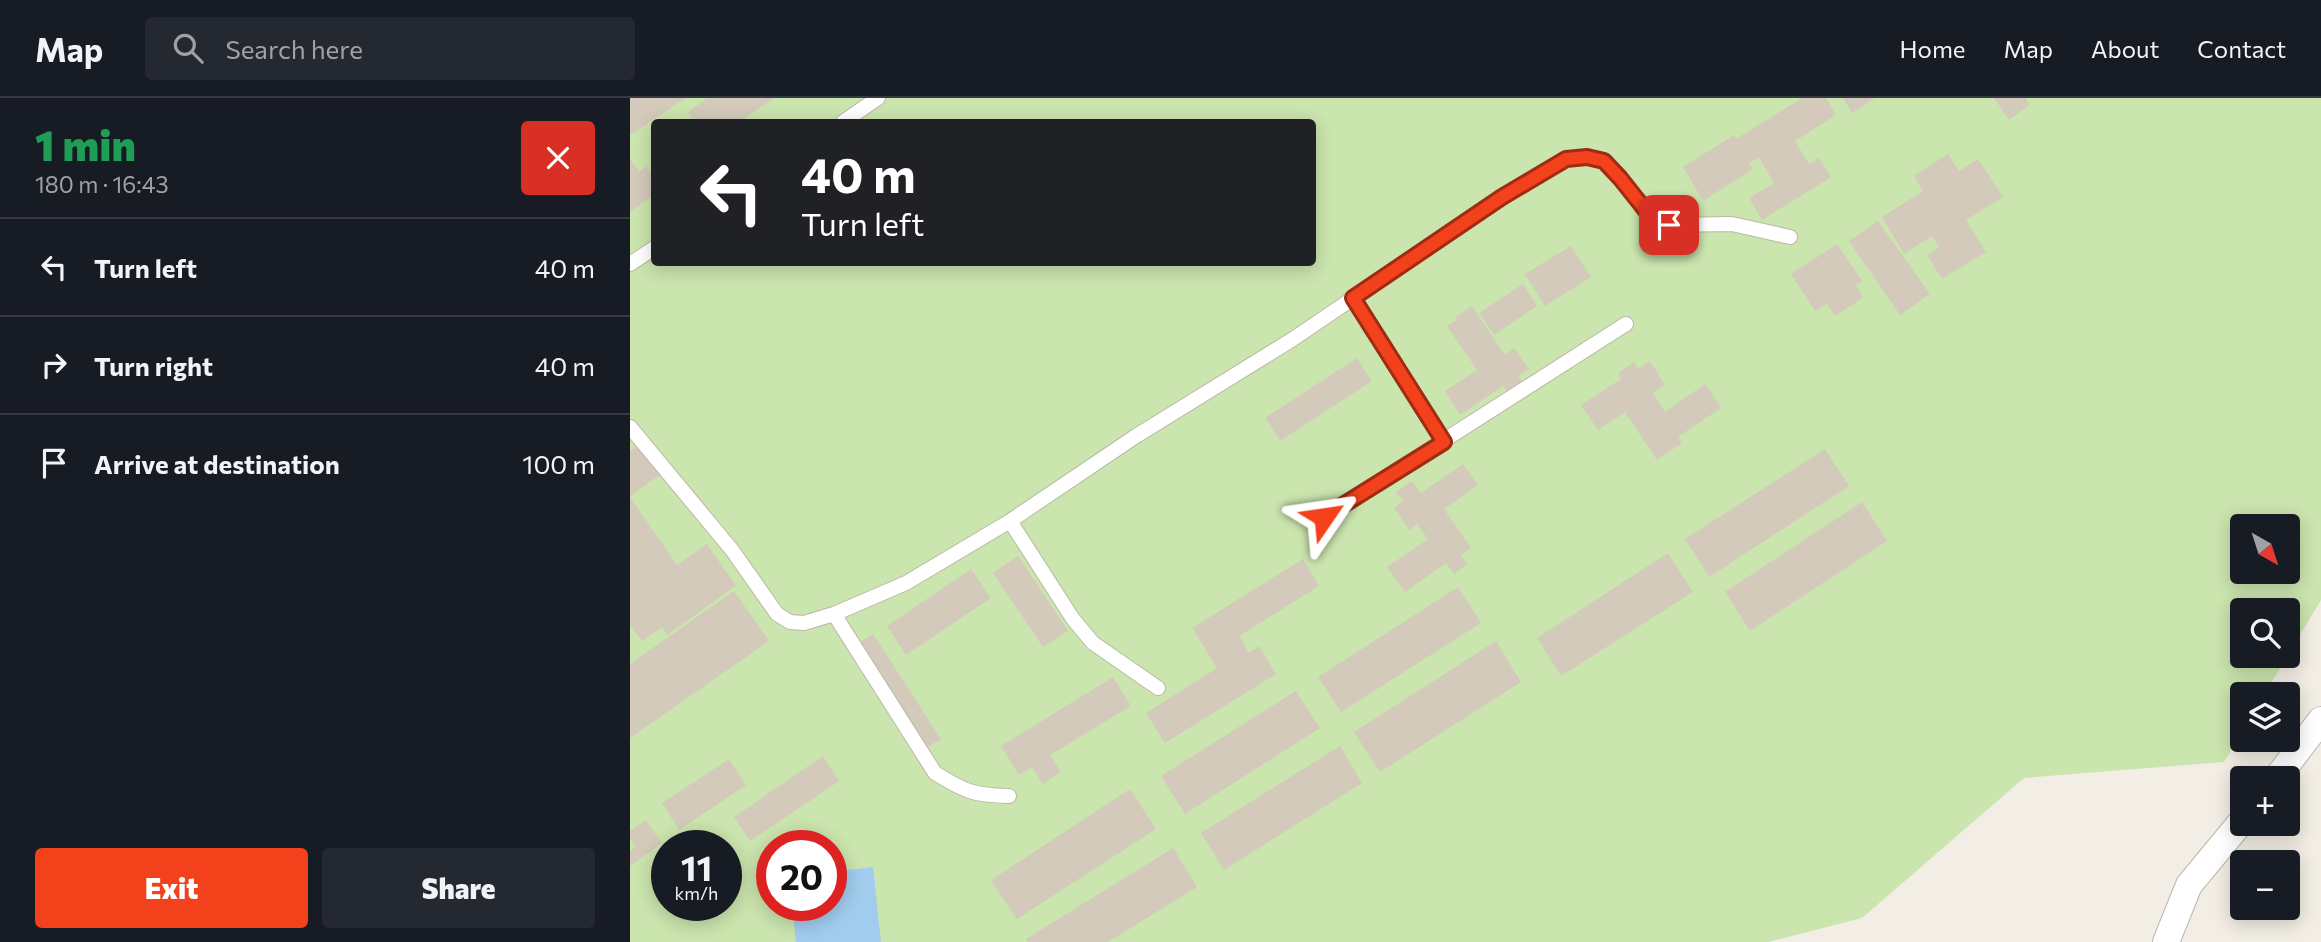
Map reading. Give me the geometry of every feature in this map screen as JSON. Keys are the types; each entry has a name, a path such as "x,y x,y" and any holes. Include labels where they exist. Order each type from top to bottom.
{"street":[{"path":"2286,766 2321,720"},
{"path":"2166,942 2189,884 2230,835"}],"lane":[{"path":"847,119 878,98"},
{"path":"630,426 732,550 778,614 790,622 804,623 834,614 906,583 1010,521 1136,436 1293,339 1502,197 1566,159 1587,157 1604,161 1647,212 1669,225 1731,224 1790,237"},
{"path":"630,264 651,250"},
{"path":"1353,298 1444,442"},
{"path":"1324,517 1626,324"},
{"path":"1010,521 1073,619 1093,643 1158,688"},
{"path":"834,614 936,773 957,787 977,795 1009,796"}],"green space":[{"path":"630,98 2321,98 2321,600 2300,635 2300,598 2230,598 2230,668 2280,668 2272,682 2230,682 2230,752 2224,762 2024,778 1862,918 1768,942 630,942"}],"water":[{"path":"873,867 881,942 796,942 794,921 847,921 847,870"}],"building":[{"path":"630,98 686,98 651,119 630,135"},
{"path":"707,98 774,98 744,119 693,119 688,112"},
{"path":"1802,98 1826,98 1836,115 1795,141 1809,164 1819,158 1831,177 1762,220 1749,198 1774,183 1759,158 1749,163 1753,169 1703,201 1683,167 1734,135 1736,139"},
{"path":"1843,98 1875,98 1852,113"},
{"path":"1994,98 2025,98 2030,105 2009,120"},
{"path":"1948,154 1959,171 1978,159 2003,197 1966,220 1986,252 1942,279 1927,255 1939,247 1932,236 1904,254 1882,217 1923,191 1914,176"},
{"path":"630,159 639,172 646,166 651,173 651,196 630,212"},
{"path":"1878,221 1930,294 1900,315 1849,241"},
{"path":"1837,244 1862,281 1856,285 1863,298 1835,316 1827,304 1815,311 1791,274"},
{"path":"1571,246 1591,277 1545,306 1525,274"},
{"path":"1523,284 1537,306 1494,335 1479,313"},
{"path":"1472,306 1505,355 1514,348 1529,369 1518,376 1524,384 1509,394 1503,386 1460,415 1445,391 1477,370 1447,326"},
{"path":"1357,358 1372,381 1280,441 1265,418"},
{"path":"1650,361 1665,385 1653,393 1665,412 1705,384 1721,408 1678,437 1682,443 1657,460 1625,412 1598,430 1581,405 1621,379 1618,373 1634,362 1638,369"},
{"path":"639,444 660,475 630,496 630,451"},
{"path":"1825,449 1849,486 1709,577 1685,539"},
{"path":"1463,464 1478,485 1444,509 1471,548 1461,555 1467,564 1454,574 1446,563 1405,592 1387,567 1428,539 1417,524 1409,530 1394,508 1403,501 1396,492 1412,481 1421,493"},
{"path":"630,497 677,565 707,544 736,586 667,635 662,627 642,641 630,625"},
{"path":"1862,502 1887,541 1750,631 1725,592"},
{"path":"1668,553 1693,592 1561,676 1537,638"},
{"path":"1018,556 1068,631 1043,647 993,573"},
{"path":"1303,559 1319,586 1239,636 1249,653 1259,646 1276,674 1165,743 1146,713 1217,668 1192,628"},
{"path":"971,569 991,598 906,655 887,626"},
{"path":"1458,587 1481,623 1341,712 1318,677"},
{"path":"734,591 769,641 630,738 630,664"},
{"path":"873,634 941,739 923,750 855,645"},
{"path":"1496,641 1521,682 1380,772 1354,732"},
{"path":"1113,677 1131,706 1050,755 1061,772 1043,784 1032,767 1019,775 1001,746"},
{"path":"1296,691 1320,728 1185,814 1161,776"},
{"path":"1340,746 1362,783 1224,870 1201,833"},
{"path":"823,756 839,781 766,830 756,830 756,837 750,841 734,817"},
{"path":"729,759 746,785 679,830 662,803"},
{"path":"1130,789 1156,829 1017,919 991,880"},
{"path":"646,820 653,830 651,851 630,866 630,851 636,847 630,838 630,831"},
{"path":"1173,848 1197,887 1108,942 1028,942 1026,939"}],"route":[{"path":"1324,517 1444,442 1353,298 1502,197 1566,159 1587,157 1604,161 1647,212 1669,225"}]}
